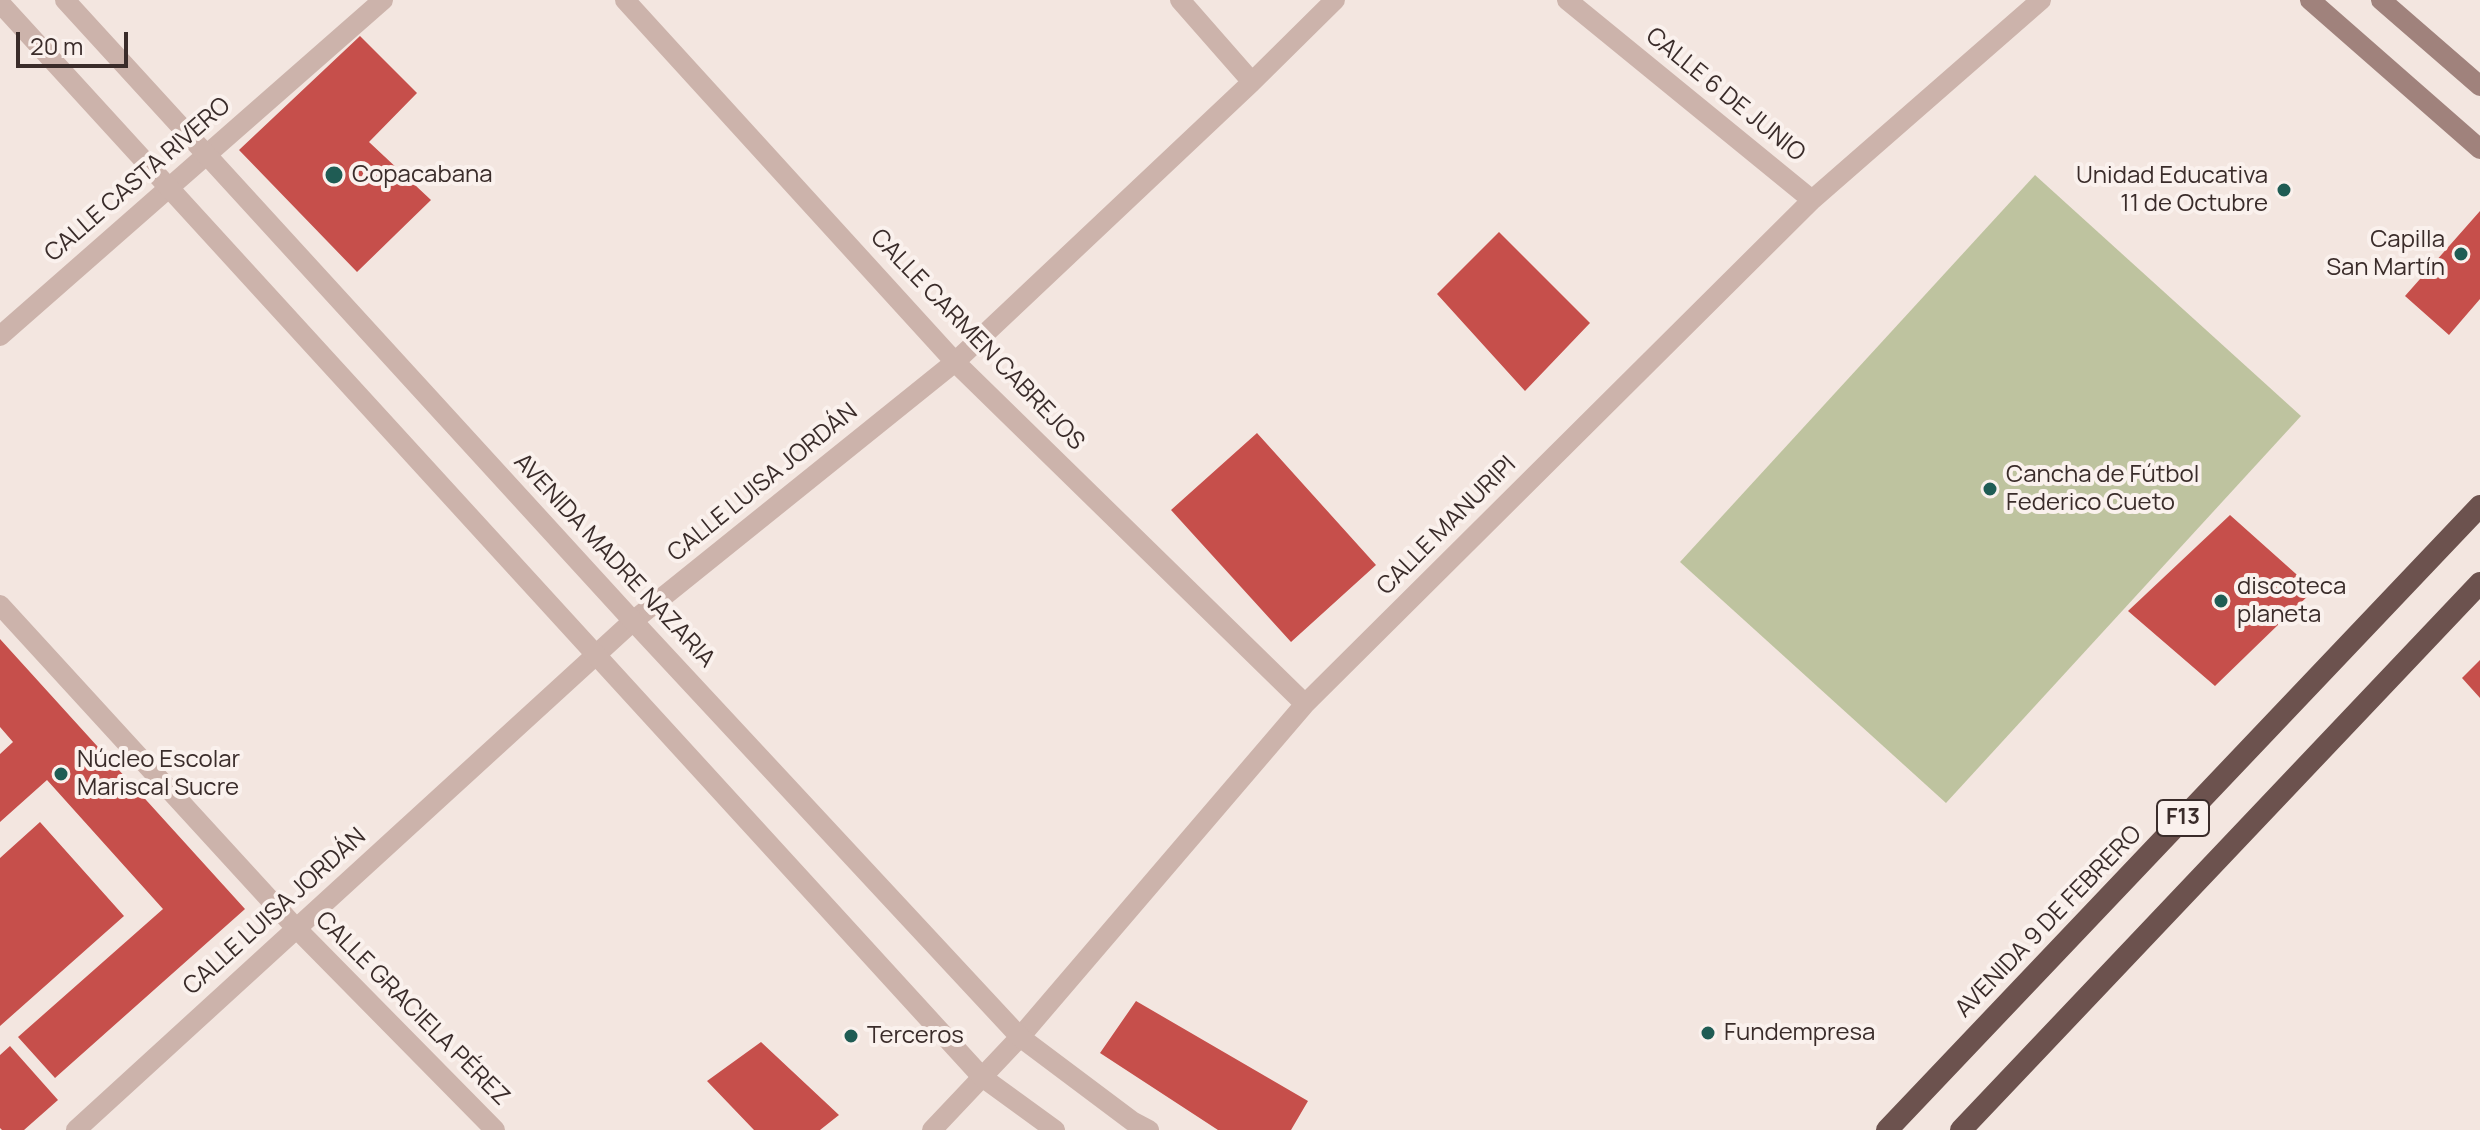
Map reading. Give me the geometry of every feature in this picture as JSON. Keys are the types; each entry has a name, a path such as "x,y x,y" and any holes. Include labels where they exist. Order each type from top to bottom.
{"highway":[{"name":"AVENIDA 9 DE FEBRERO","path":"1887,1130 2480,506"},
{"name":"F13","path":"1961,1130 2480,583"}],"main road":[{"path":"2310,0 2480,149"},
{"path":"2381,0 2480,86"}],"street":[{"name":"AVENIDA MADRE NAZARIA","path":"65,0 633,621 1020,1037 1132,1121 1149,1130"},
{"name":"CALLE CASTA RIVERO","path":"0,336 383,0"},
{"name":"CALLE CARMEN CABREJOS","path":"625,0 955,362 1305,704"},
{"path":"1180,0 1252,82"},
{"name":"CALLE LUISA JORDÁN","path":"76,1130 595,654 955,362 1335,0"},
{"name":"CALLE 6 DE JUNIO","path":"1567,0 1812,200"},
{"name":"CALLE MANURIPI","path":"932,1130 1020,1037 1305,704 1812,200 2041,0"},
{"path":"0,3 982,1077 1055,1130"},
{"name":"CALLE GRACIELA PÉREZ","path":"0,605 295,927 495,1130"}],"green space":[{"name":"Cancha de Fútbol Federico Cueto","path":"2035,175 2301,416 1946,803 1680,562"}],"building":[{"name":"Copacabana","path":"360,36 417,93 369,142 431,200 357,272 239,150"},
{"name":"Capilla San Martín","path":"2480,211 2480,299 2449,335 2405,296"},
{"path":"1499,232 1590,323 1525,391 1437,294"},
{"path":"1257,433 1376,565 1291,642 1171,510"},
{"name":"discoteca planeta","path":"2230,515 2314,590 2215,686 2128,611"},
{"path":"0,639 245,909 55,1078 18,1037 163,909 47,780 0,822 0,754 13,742 0,727"},
{"path":"2480,660 2480,698 2462,678"},
{"path":"40,822 124,916 0,1026 0,858"},
{"path":"1136,1001 1308,1101 1291,1130 1218,1130 1100,1053"},
{"path":"761,1042 839,1115 820,1130 754,1130 707,1081"},
{"path":"10,1046 58,1100 24,1130 0,1128 0,1055"}],"place":[{"name":"Copacabana","path":"334,175"},
{"name":"Unidad Educativa 11 de Octubre","path":"2284,190"},
{"name":"Capilla San Martín","path":"2461,254"},
{"name":"Cancha de Fútbol Federico Cueto","path":"1990,489"},
{"name":"discoteca planeta","path":"2221,601"},
{"name":"Núcleo Escolar Mariscal Sucre","path":"61,774"},
{"name":"Fundempresa","path":"1708,1033"},
{"name":"Terceros","path":"851,1036"}]}
